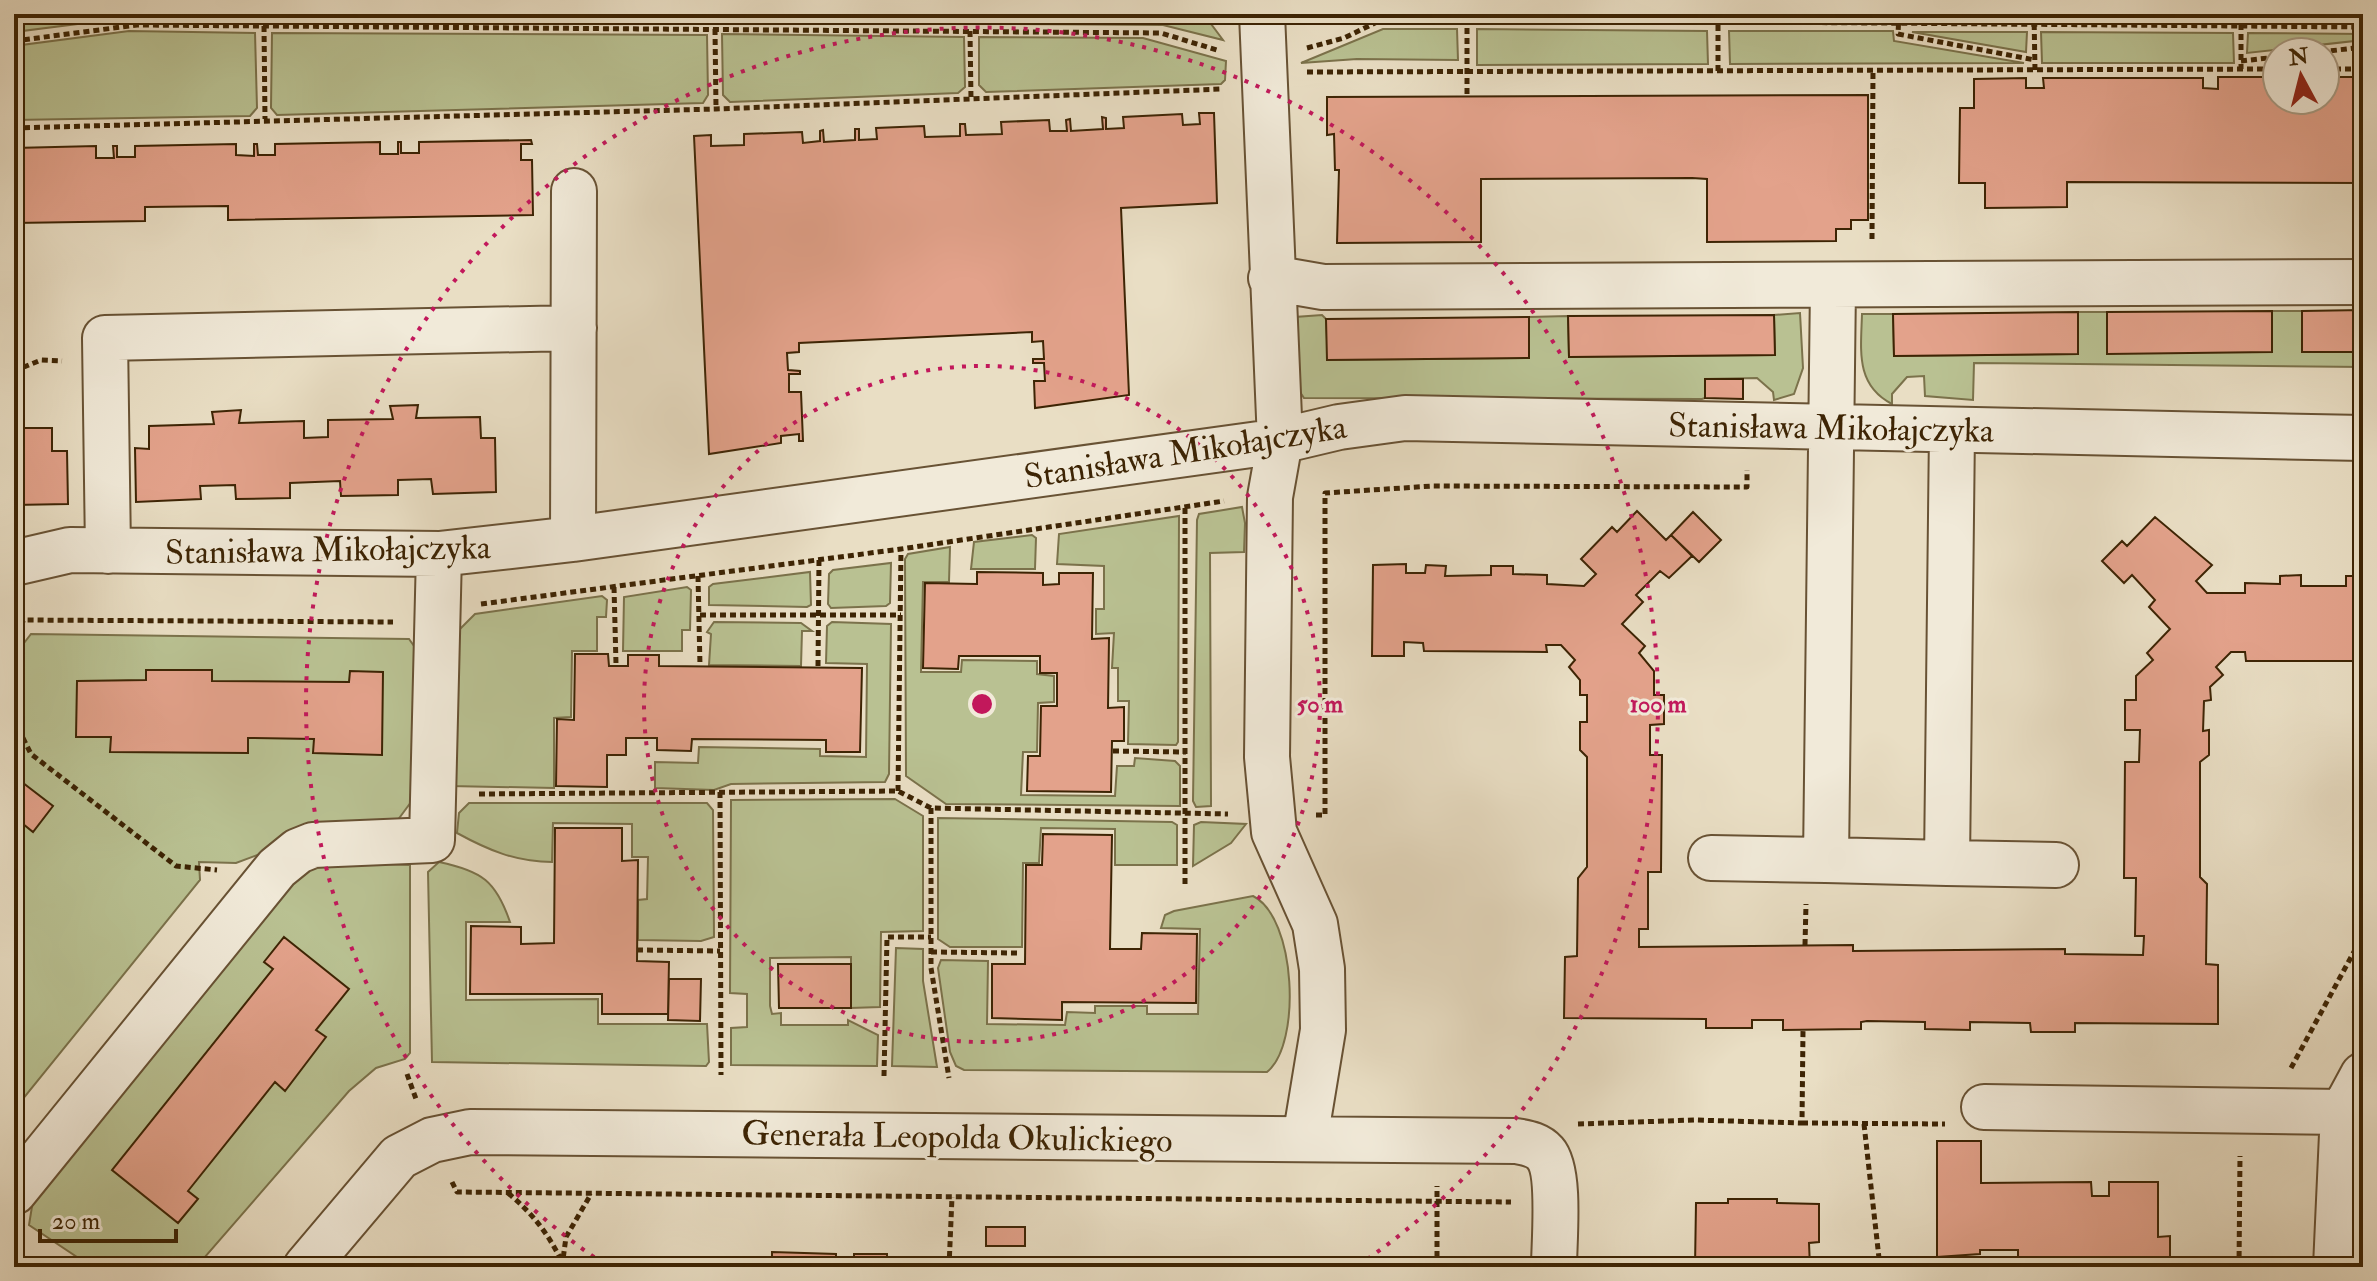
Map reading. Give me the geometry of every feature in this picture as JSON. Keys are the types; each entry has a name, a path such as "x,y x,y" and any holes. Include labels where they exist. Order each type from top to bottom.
{"street":[{"path":"1273,38 1271,278 1280,441 1270,497 1267,757 1274,832 1315,924 1322,969 1323,1030 1305,1139"},
{"path":"573,539 574,191"},
{"path":"1271,278 1323,287 2363,282"},
{"path":"1826,860 1833,428 1852,284"},
{"path":"108,551 105,338 574,328"},
{"name":"Stanisława Mikołajczyka","path":"14,563 70,550 439,554 573,539 1280,441 1339,427 1405,418 2363,438"},
{"path":"1947,863 1952,430"},
{"path":"14,1192 264,883 298,851 313,845 432,840 439,554"},
{"path":"1711,858 2056,865"},
{"path":"1964,1111 2353,1118 2336,1267"},
{"name":"Generała Leopolda Okulickiego","path":"306,1267 399,1157 432,1140 470,1132 1516,1141 1534,1144 1546,1154 1552,1169 1554,1267"}],"path":[{"path":"1718,14 1718,71"},
{"path":"1899,14 1898,34 2035,60"},
{"path":"2034,14 2035,70"},
{"path":"2241,14 2241,69"},
{"path":"14,41 137,25 715,29 1161,33 1217,50 1273,38 1323,46 1383,19 1467,16 1718,23 2363,27"},
{"path":"1467,16 1467,94"},
{"path":"264,26 265,119"},
{"path":"715,29 716,109"},
{"path":"970,31 971,99"},
{"path":"1273,38 1293,72 2261,69"},
{"path":"2341,50 2363,47"},
{"path":"2241,61 2261,59"},
{"path":"2341,69 2363,69"},
{"path":"1852,284 1873,71"},
{"path":"14,128 716,109 1235,89"},
{"path":"468,606 901,549 1185,505 1270,497 1433,486 1747,487 1748,462"},
{"path":"1325,493 1325,815"},
{"path":"1185,505 1185,884"},
{"path":"898,791 901,549"},
{"path":"818,666 819,560"},
{"path":"698,576 700,666"},
{"path":"614,587 616,664"},
{"path":"700,615 901,615"},
{"path":"14,633 24,620 396,622"},
{"path":"14,720 31,754 176,866 244,873 264,883"},
{"path":"1113,751 1186,752"},
{"path":"434,794 898,791 931,808 1233,814"},
{"path":"720,792 721,1075"},
{"path":"931,808 931,952 949,1078"},
{"path":"2288,1073 2363,935"},
{"path":"884,1076 887,937 931,937"},
{"path":"637,950 720,951"},
{"path":"931,952 1017,953"},
{"path":"1802,1123 1803,1030"},
{"path":"407,1074 432,1140 457,1192 1554,1203"},
{"path":"1576,1124 1679,1120 1945,1124 1964,1111"},
{"path":"1864,1124 1880,1267"},
{"path":"1437,1267 1438,1141"},
{"path":"2239,1267 2240,1147"},
{"path":"507,1192 532,1213 551,1238 562,1264"},
{"path":"562,1264 566,1237 591,1193"},
{"path":"949,1267 952,1197"}],"green space":[{"path":"105,14 1168,18 1211,24 1223,40 1163,25 125,18 14,32 14,19"},
{"path":"2044,14 2229,14 2233,18 2041,17"},
{"path":"1383,29 1457,29 1458,60 1357,59 1301,63"},
{"path":"1477,29 1707,31 1708,64 1477,65"},
{"path":"129,31 255,33 257,108 250,116 14,120 14,46"},
{"path":"1729,31 1893,31 1894,41 2024,63 1730,64"},
{"path":"1912,32 2027,32 2026,52"},
{"path":"2041,32 2233,33 2234,63 2042,63"},
{"path":"272,33 707,35 708,95 703,103 277,115 271,108"},
{"path":"2248,33 2363,34 2363,40 2341,42 2341,36 2261,36 2261,51 2247,53"},
{"path":"722,34 964,37 965,87 958,93 730,102 723,95"},
{"path":"979,37 1143,38 1226,61 1225,80 1221,84 986,92 979,85"},
{"path":"2272,311 2302,311 2302,352 2363,352 2363,367 1974,363 1973,400 1925,396 1924,376 1907,377 1892,394 1892,404 1872,387 1866,377 1861,353 1862,314 1893,314 1894,356 2078,354 2078,312 2107,312 2271,352"},
{"path":"1800,313 1803,368 1794,394 1774,400 1773,392 1757,378 1705,379 1705,398 1702,399 1304,398 1294,383 1295,317 1322,315 1326,319 1328,360 1528,358 1529,317 1568,316 1569,357 1775,355 1774,315"},
{"path":"1242,507 1244,552 1210,553 1211,806 1196,807 1193,801 1197,520 1199,514"},
{"path":"1179,516 1178,742 1176,745 1128,744 1129,701 1118,701 1118,668 1112,668 1114,633 1096,634 1096,609 1104,609 1104,566 1057,564 1059,534"},
{"path":"1032,535 1036,538 1035,569 971,569 974,542"},
{"path":"950,547 949,582 923,582 921,672 961,672 962,660 1037,661 1037,674 1054,676 1054,702 1038,703 1037,752 1023,752 1021,795 1115,796 1117,766 1134,766 1135,758 1175,761 1180,766 1180,806 946,804 906,776 905,559 908,554"},
{"path":"891,563 890,603 886,606 831,608 828,604 829,574 833,570"},
{"path":"810,572 811,605 807,607 709,605 709,587 713,584"},
{"path":"687,587 691,590 690,630 682,630 682,651 623,651 624,597"},
{"path":"602,596 607,600 606,617 597,617 597,651 572,651 571,717 554,718 554,788 450,786 457,632 475,614"},
{"path":"714,622 801,623 812,631 802,631 801,666 709,665 711,634 707,632"},
{"path":"832,622 891,624 889,774 885,782 731,784 714,790 655,788 655,762 698,763 699,747 820,749 820,756 866,757 867,664 826,663 827,626"},
{"path":"31,634 409,639 414,646 414,798 397,821 286,834 260,854 236,863 199,862 200,880 14,1110 14,656"},
{"path":"895,799 923,816 923,931 881,932 880,1007 851,1008 851,957 770,958 770,1006 772,1014 781,1013 781,1025 848,1025 848,1020 878,1035 877,1066 731,1065 731,1028 747,1027 747,994 730,993 731,800"},
{"path":"469,803 707,803 713,810 714,937 701,941 638,940 638,900 647,899 648,857 632,857 632,824 553,823 552,862 526,860 491,850 457,833 459,813"},
{"path":"938,818 1172,822 1177,825 1177,865 1115,865 1115,829 1041,828 1039,863 1023,863 1022,947 950,947 938,939"},
{"path":"1201,822 1246,824 1231,843 1193,866 1194,825"},
{"path":"325,862 410,865 410,1053 405,1059 376,1068 349,1091 205,1257 182,1264 86,1263 29,1225 34,1194 292,876"},
{"path":"439,862 466,869 485,880 499,897 510,922 466,922 466,1000 598,999 598,1024 707,1024 709,1062 706,1066 432,1062 428,872"},
{"path":"1253,896 1267,908 1278,928 1286,954 1289,981 1286,1036 1278,1057 1267,1072 964,1070 956,1066 950,1052 938,968 941,960 988,961 987,1024 1065,1025 1067,1012 1095,1013 1095,1006 1147,1006 1147,1014 1198,1014 1200,929 1161,928 1165,915"},
{"path":"896,948 923,949 923,981 937,1067 892,1066"}],"building":[{"path":"2218,77 2261,77 2261,116 2341,116 2341,77 2363,77 2363,183 2067,182 2067,207 1985,208 1985,183 1959,183 1960,108 1974,108 1974,79 2026,78 2026,88 2044,88 2043,78 2203,78 2203,88 2218,89"},
{"path":"1868,95 1868,220 1851,220 1851,229 1836,229 1836,241 1707,242 1707,179 1692,178 1481,179 1481,242 1337,243 1339,170 1335,170 1334,134 1327,135 1327,97"},
{"path":"1199,113 1214,113 1217,203 1121,208 1129,395 1035,408 1034,381 1045,381 1044,363 1033,363 1033,359 1044,359 1043,341 1032,342 1032,332 799,343 799,352 787,353 788,370 800,371 800,374 789,374 789,392 801,392 803,441 799,441 799,434 781,436 781,443 709,454 694,136 711,135 711,146 744,145 744,134 802,132 803,143 820,141 820,131 823,130 824,142 855,140 855,129 859,129 859,140 877,139 876,128 924,126 925,137 960,136 960,124 965,124 966,135 1002,134 1001,122 1049,120 1050,131 1067,131 1066,120 1070,119 1071,131 1103,129 1102,117 1106,118 1106,129 1124,128 1123,117 1182,114 1183,125 1200,124"},
{"path":"531,140 532,144 521,144 521,160 532,160 533,215 228,220 228,206 145,207 145,221 14,223 14,148 96,146 96,158 114,158 113,146 117,146 117,157 135,157 135,146 236,144 236,155 254,156 254,144 257,144 258,155 275,155 275,144 380,142 380,154 398,154 398,142 401,142 401,153 419,153 419,142"},
{"path":"2363,310 2363,352 2302,352 2302,311"},
{"path":"2272,311 2272,352 2107,354 2107,312"},
{"path":"2078,312 2078,354 1894,356 1893,314"},
{"path":"1774,315 1775,355 1569,357 1568,316"},
{"path":"1529,317 1529,358 1327,360 1326,319"},
{"path":"1705,379 1743,379 1743,399 1705,398"},
{"path":"418,405 416,418 480,417 481,438 495,438 496,492 433,494 431,479 398,480 398,495 341,496 340,481 290,483 290,498 236,499 235,485 200,486 201,499 136,502 135,448 149,449 149,426 214,424 212,412 241,410 239,423 304,421 304,438 328,437 328,420 393,419 390,406"},
{"path":"14,428 52,428 52,451 67,451 68,504 14,505"},
{"path":"1637,511 1666,540 1671,535 1692,556 1669,578 1660,571 1636,595 1643,602 1622,624 1645,646 1639,653 1654,671 1654,695 1664,695 1664,724 1650,725 1650,755 1662,755 1661,872 1648,872 1648,929 1639,929 1639,947 1853,945 1853,951 2065,949 2065,954 2143,955 2144,936 2135,936 2136,878 2124,878 2125,762 2139,762 2140,730 2125,730 2125,700 2136,700 2136,676 2153,660 2147,653 2170,629 2149,607 2155,600 2132,575 2124,583 2102,561 2122,541 2127,546 2155,517 2212,565 2196,581 2207,593 2245,593 2245,583 2280,584 2280,576 2301,575 2301,586 2346,586 2346,576 2363,576 2363,661 2246,661 2245,652 2231,652 2216,667 2223,675 2210,687 2211,700 2204,701 2203,731 2209,730 2209,755 2200,762 2200,877 2207,884 2206,964 2218,965 2218,1024 2075,1023 2075,1032 2031,1032 2030,1023 1970,1022 1970,1030 1925,1029 1925,1022 1867,1021 1861,1022 1861,1029 1783,1030 1783,1020 1752,1020 1752,1028 1706,1028 1706,1019 1564,1018 1565,957 1577,956 1578,878 1587,867 1587,757 1580,750 1580,722 1587,722 1587,695 1580,695 1580,680 1569,667 1575,660 1561,645 1546,645 1547,652 1424,651 1423,643 1404,642 1404,656 1372,656 1373,565 1406,564 1406,573 1425,573 1426,565 1446,566 1445,576 1491,575 1491,566 1513,566 1513,574 1547,575 1547,584 1584,586 1596,574 1581,559 1612,527 1617,532"},
{"path":"1693,512 1721,540 1699,562 1671,535"},
{"path":"977,572 1043,573 1043,585 1059,584 1059,573 1093,573 1092,639 1109,638 1108,708 1124,707 1124,741 1112,741 1111,792 1027,791 1028,756 1040,756 1041,706 1057,706 1057,673 1040,673 1040,656 959,656 958,669 923,668 925,583 977,584"},
{"path":"575,654 608,654 609,666 628,666 628,655 659,655 659,666 862,668 860,752 826,752 826,740 692,739 691,751 657,750 657,738 626,738 626,755 607,755 607,787 556,786 557,719 574,720"},
{"path":"146,670 212,670 212,681 349,682 350,671 383,672 382,755 313,753 314,739 248,738 248,753 110,752 111,737 76,737 77,681 146,680"},
{"path":"14,776 53,806 33,832 23,824 14,836"},
{"path":"555,828 622,828 622,861 638,860 637,961 669,962 668,1014 602,1014 602,994 470,994 471,926 521,927 521,944 554,943"},
{"path":"1043,834 1112,835 1110,949 1141,949 1142,933 1197,934 1196,1003 1062,1002 1062,1020 992,1018 992,964 1025,964 1026,865 1042,865"},
{"path":"284,937 349,989 316,1030 326,1037 285,1091 275,1082 188,1191 198,1199 178,1223 112,1170 273,969 264,962"},
{"path":"778,964 851,964 851,1008 779,1008"},
{"path":"669,979 701,979 700,1021 668,1020"},
{"path":"1937,1141 1981,1141 1981,1183 2091,1182 2092,1196 2109,1196 2109,1182 2158,1182 2158,1237 2170,1236 2170,1267 2115,1267 2115,1262 2018,1262 2018,1250 1980,1250 1980,1254 1937,1257"},
{"path":"1728,1199 1777,1199 1777,1203 1819,1204 1819,1242 1809,1243 1810,1267 1695,1267 1696,1203 1728,1203"},
{"path":"986,1227 1025,1227 1025,1246 986,1246"},
{"path":"772,1252 836,1254 836,1267 606,1267 606,1264 772,1265"},
{"path":"854,1254 887,1254 887,1267 854,1267"},
{"path":"1275,1259 1344,1260 1344,1267 1275,1267"},
{"path":"1361,1260 1411,1260 1411,1267 1362,1267"}]}
